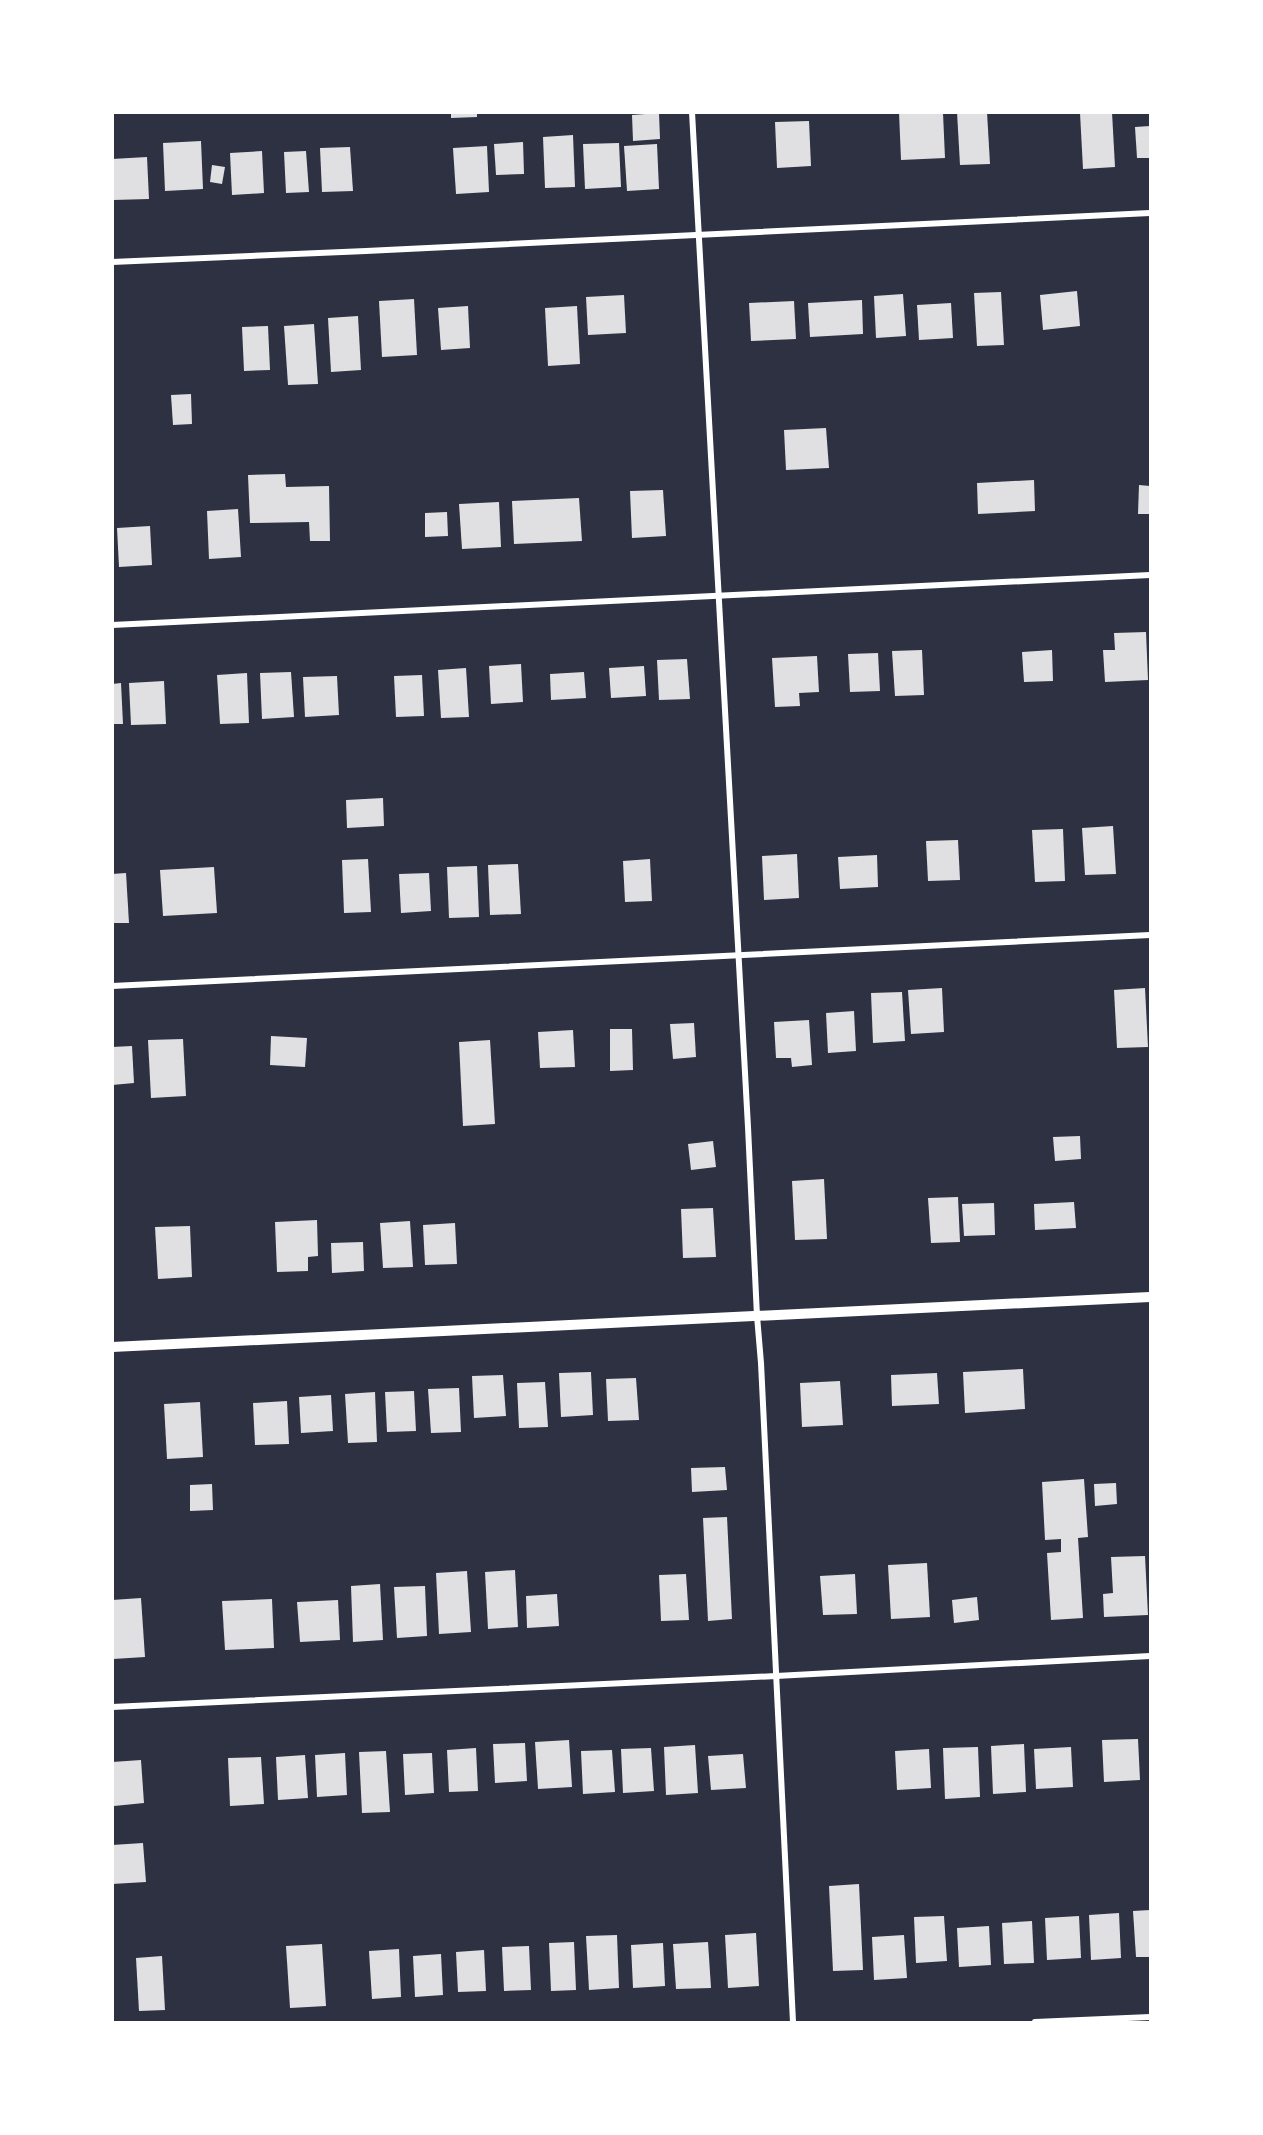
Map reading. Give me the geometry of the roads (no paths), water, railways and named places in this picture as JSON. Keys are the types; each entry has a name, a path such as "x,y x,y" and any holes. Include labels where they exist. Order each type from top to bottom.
{"street":[{"path":"692,112 761,1363 793,2022"},
{"path":"112,262 1150,213"},
{"path":"112,625 1150,575"},
{"path":"112,986 1150,935"},
{"path":"112,1347 1150,1297"},
{"path":"112,1707 1150,1656"},
{"path":"1035,2022 1150,2017"}]}
